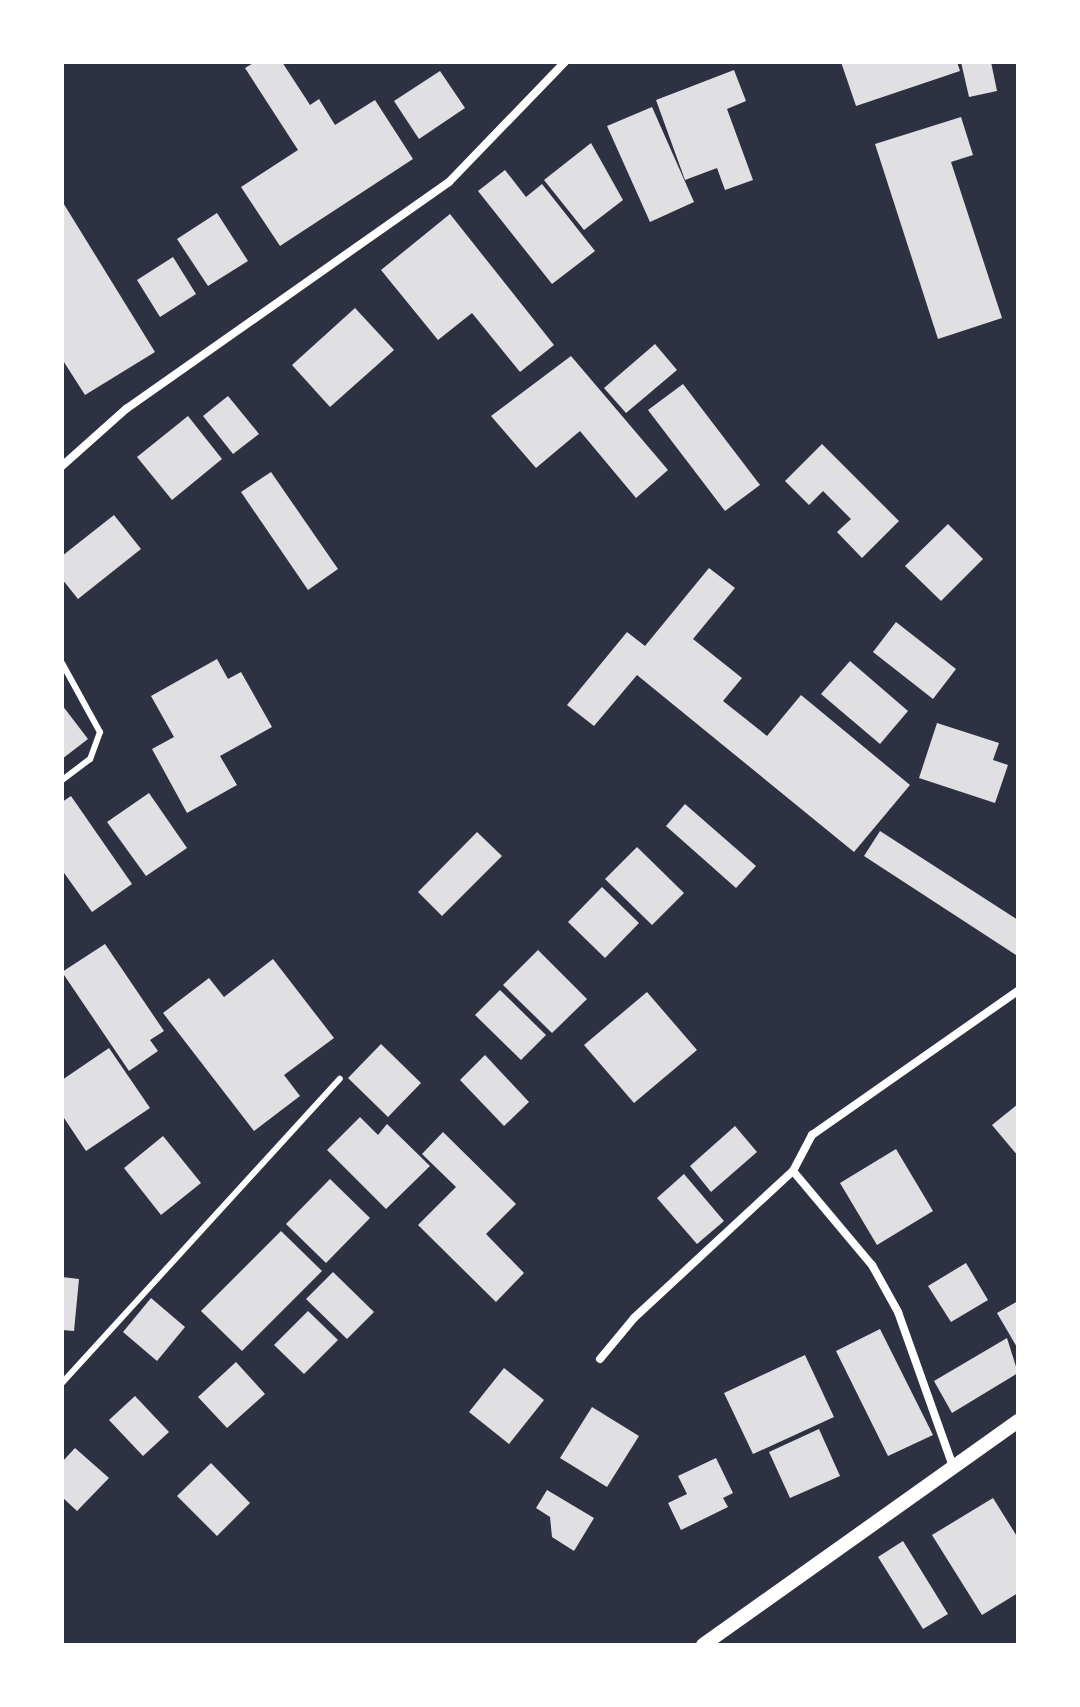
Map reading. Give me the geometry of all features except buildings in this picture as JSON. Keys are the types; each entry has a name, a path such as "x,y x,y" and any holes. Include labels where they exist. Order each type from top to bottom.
{"street":[{"path":"62,466 126,409 449,182 565,62"},
{"path":"600,1359 634,1318 793,1171 812,1135 1018,991"},
{"path":"793,1171 872,1265 898,1312 952,1464"},
{"path":"703,1645 952,1464 1018,1421"}],"lane":[{"path":"62,663 100,732 90,759 62,780"},
{"path":"62,1383 340,1079"}]}
